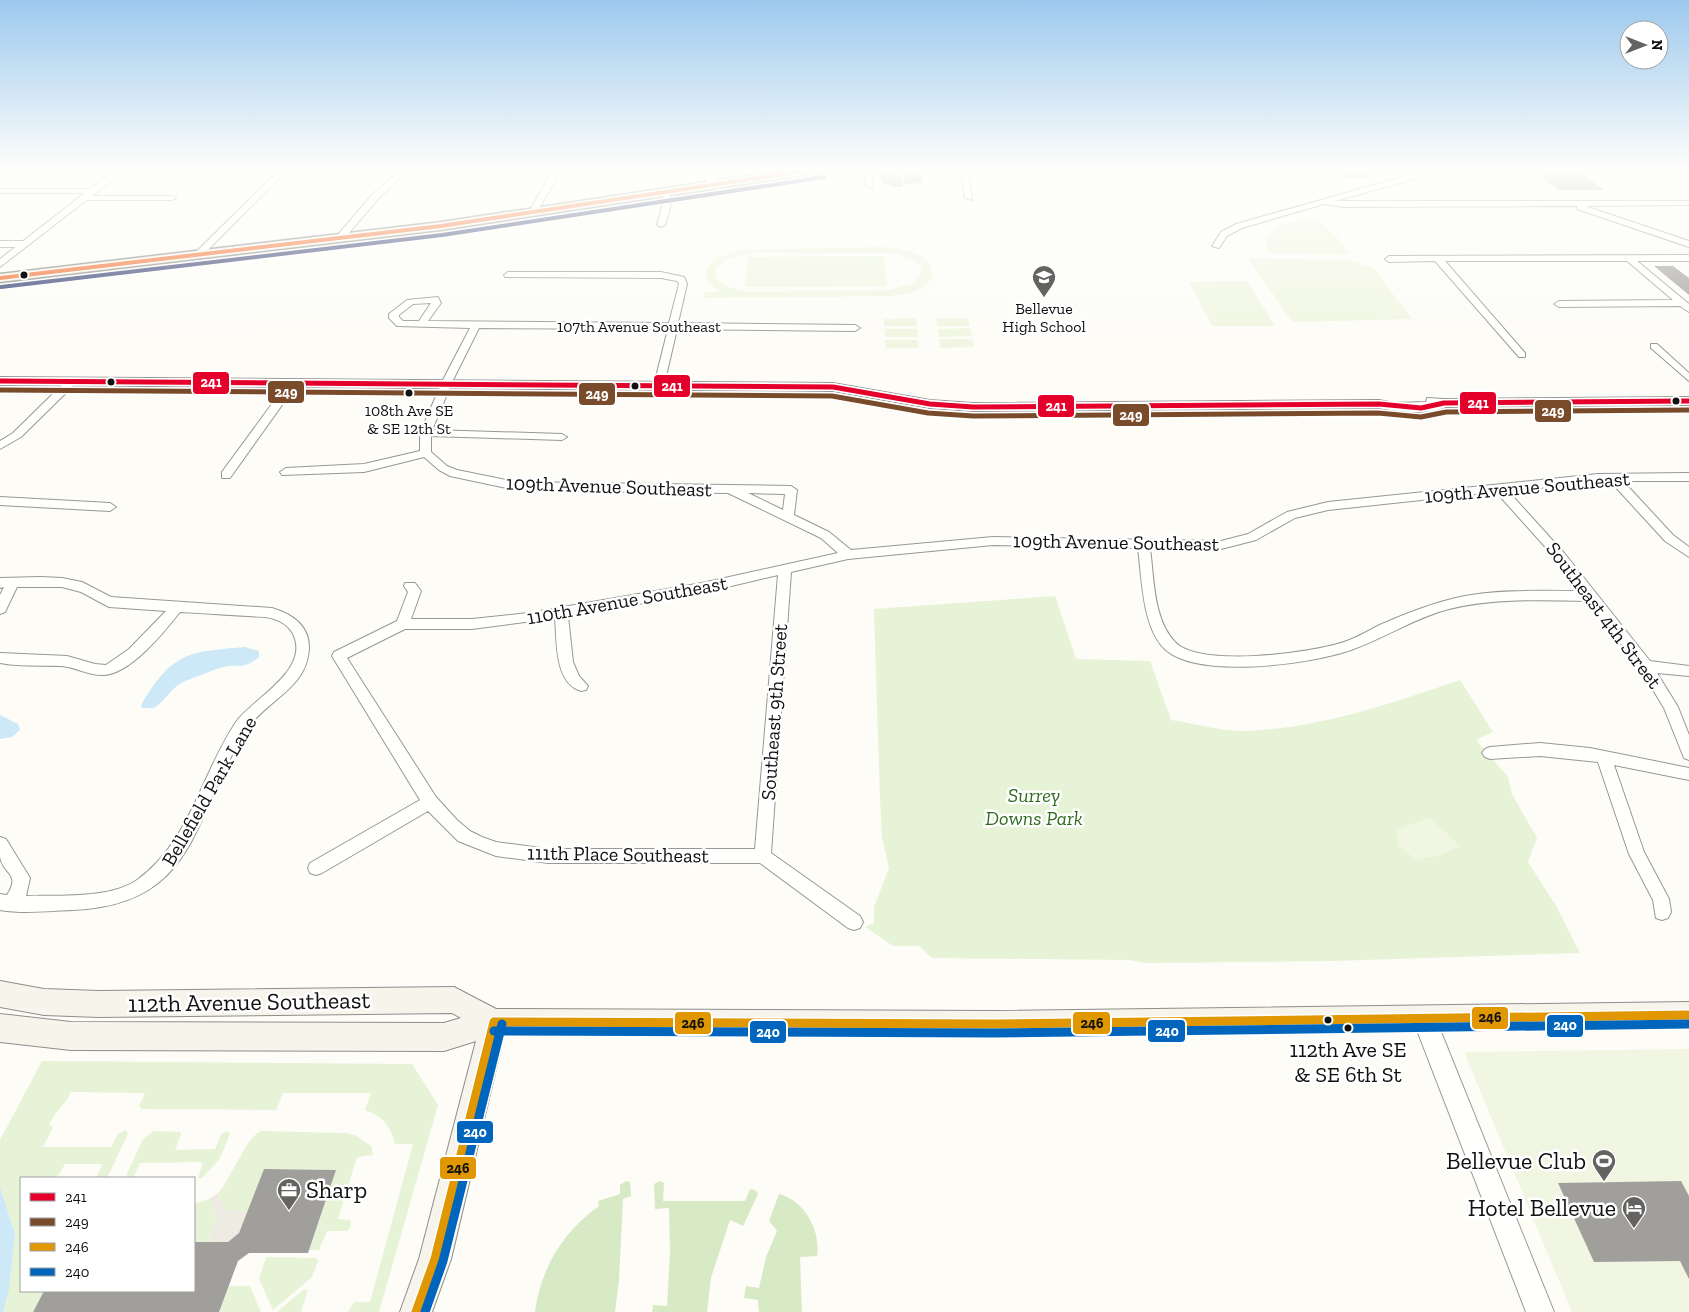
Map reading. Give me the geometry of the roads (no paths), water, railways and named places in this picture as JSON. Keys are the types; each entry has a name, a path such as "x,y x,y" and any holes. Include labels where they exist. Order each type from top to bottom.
{"main road":[{"path":"0,278 409,229"},
{"name":"112th Avenue Southeast","path":"0,994 44,1002 98,1004 454,1000 494,1022"},
{"name":"112th Avenue Southeast","path":"0,1028 71,1036 352,1038 444,1037 494,1022 994,1024 1424,1020 1689,1015"},
{"path":"416,1312 435,1259 494,1022"},
{"path":"428,1312 435,1259"}],"street":[{"path":"0,264 44,229"},
{"path":"198,255 224,229"},
{"path":"339,239 347,229"},
{"path":"1216,246 1224,234 1233,229"},
{"path":"1646,229 1689,244"},
{"path":"0,244 25,244"},
{"path":"1630,258 1685,306"},
{"path":"1389,260 1689,258"},
{"path":"1438,259 1522,355"},
{"path":"508,275 661,275 678,278 684,284 659,385"},
{"path":"1559,304 1685,306"},
{"name":"107th Avenue Southeast","path":"422,324 855,328"},
{"path":"286,472 364,468 426,453 424,445 425,433 476,325"},
{"path":"1654,346 1689,378"},
{"path":"0,381 834,387 930,404 973,407 1379,404 1394,407 1438,406 1444,403 1689,401"},
{"path":"1,446 16,435 71,382"},
{"path":"226,475 292,384"},
{"path":"425,433 562,436"},
{"name":"109th Avenue Southeast","path":"426,453 443,468 454,473 516,486 791,490 788,515"},
{"name":"109th Avenue Southeast","path":"732,490 788,515 832,539 848,555 993,541 1221,545 1252,537 1291,515 1315,508 1613,478 1689,477"},
{"path":"1613,478 1669,538 1689,553"},
{"name":"Southeast 4th Street","path":"1499,488 1538,530 1646,666 1671,706 1689,754"},
{"path":"0,502 110,507"},
{"path":"1143,543 1158,630 1172,648 1181,654 1209,661 1286,658 1348,645 1417,613 1458,602 1512,596 1592,596"},
{"name":"110th Avenue Southeast","path":"403,624 472,624 561,613 702,588 848,555"},
{"name":"Southeast 9th Street","path":"763,856 784,568"},
{"path":"0,610 6,583"},
{"name":"Bellefield Park Lane","path":"5,903 101,900 127,894 140,888 163,871 180,847 213,778 244,722 255,710 292,679 298,668 302,644 300,631 287,617 272,612 109,602 98,598 88,589 68,583 6,583"},
{"path":"403,624 415,591 410,586"},
{"path":"0,658 7,660 66,661 107,670 119,664 151,636 177,606"},
{"path":"561,613 568,670 573,680 581,686"},
{"name":"111th Place Southeast","path":"403,624 339,656 430,802 451,826 464,836 496,849 548,856 763,856"},
{"path":"1646,666 1689,671"},
{"path":"1490,753 1544,750 1604,757 1689,774"},
{"path":"1604,757 1638,854 1661,899 1662,912"},
{"path":"316,868 430,802"},
{"path":"0,844 22,878 21,888 5,903"},
{"path":"763,856 854,922"},
{"path":"1424,1020 1540,1312"}],"water":[{"path":"245,647 259,651 259,657 249,664 223,667 183,682 175,687 154,708 142,708 141,705 152,687 163,674 183,658 209,651"},
{"path":"0,715 18,724 20,730 12,737 0,739"},
{"path":"0,1187 15,1233 9,1290 3,1312 0,1312"}],"place":[{"name":"Bellevue High School","path":"1044,298"},
{"name":"108th Ave SE & SE 12th St","path":"409,393"},
{"name":"112th Ave SE & SE 6th St","path":"1348,1028"},
{"name":"Bellevue Club","path":"1604,1182"},
{"name":"Sharp","path":"289,1211"},
{"name":"Hotel Bellevue","path":"1634,1229"}],"park label":[{"name":"Surrey Downs Park","path":"1034,806"}]}
